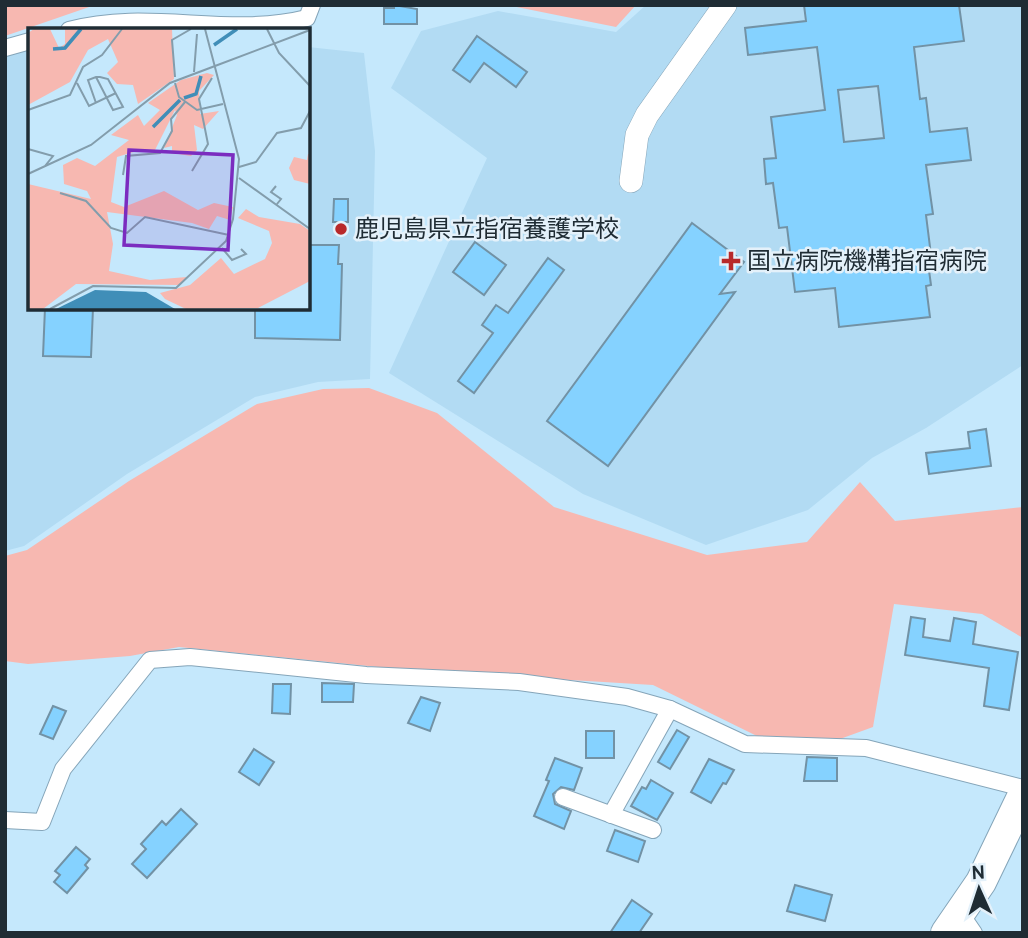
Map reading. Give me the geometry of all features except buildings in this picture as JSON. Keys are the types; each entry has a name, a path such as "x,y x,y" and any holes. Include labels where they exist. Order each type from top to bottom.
{"highway":[{"path":"960,926 1023,795"}],"street":[{"path":"76,28 99,22 140,20 247,27 280,25 307,18 312,5"},
{"path":"631,181 637,135 648,115 726,5"},
{"path":"5,48 28,42"},
{"path":"5,820 42,822 63,769 150,660 190,657 366,675 519,682 627,697 670,709 745,744 866,748 1023,788"},
{"path":"611,815 670,709"},
{"path":"563,797 653,830"}],"shaded area":[{"path":"5,5 95,5 28,28 5,36"},
{"path":"507,5 636,5 616,27"},
{"name":"国立病院機構指宿病院","path":"646,5 1023,5 1023,365 926,428 872,458 808,510 706,545 583,494 389,373 487,158 391,88 421,31 498,11 616,32"},
{"name":"鹿児島県立指宿養護学校","path":"310,47 364,53 375,151 370,379 318,382 255,397 127,474 24,546 5,551 5,57 28,50 28,310 310,310"},
{"path":"369,388 437,413 554,507 707,555 807,542 860,482 895,521 1023,507 1023,638 982,614 894,604 873,727 829,743 761,738 653,685 418,671 179,647 130,656 28,664 5,661 5,556 27,550 129,481 257,404 323,389"}],"place":[{"name":"鹿児島県立指宿養護学校","path":"341,229"},
{"name":"国立病院機構指宿病院","path":"731,261"}]}
